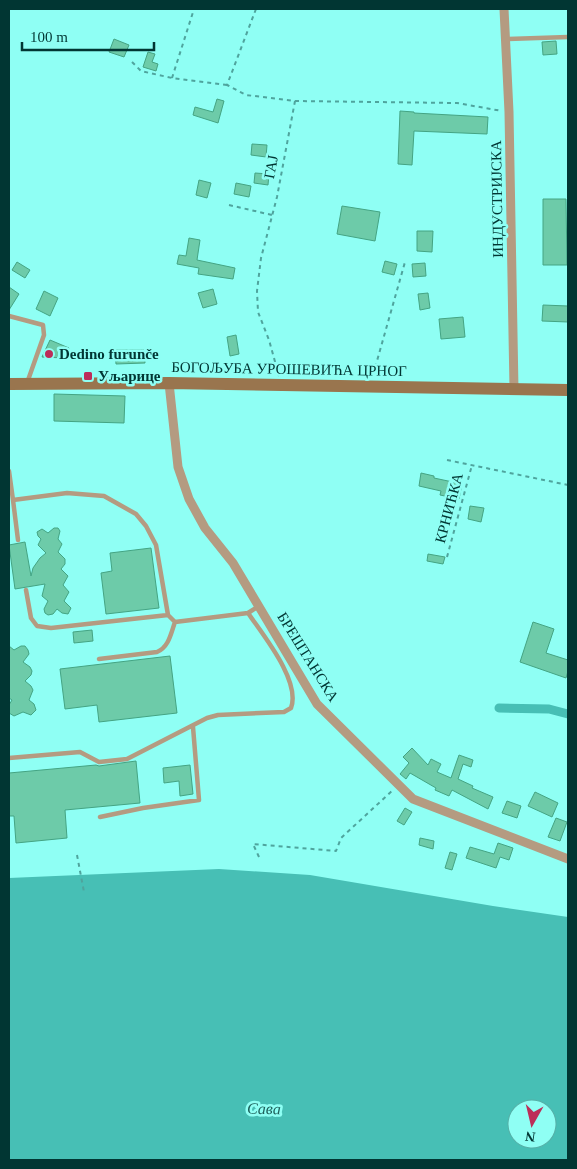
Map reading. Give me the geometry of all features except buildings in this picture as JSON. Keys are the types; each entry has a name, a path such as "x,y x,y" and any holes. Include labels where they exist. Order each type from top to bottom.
{"street":[{"name":"ИНДУСТРИЈСКА","path":"504,9 509,112 514,389"},
{"name":"БОГОЉУБА УРОШЕВИЋА ЦРНОГ","path":"9,384 281,385 568,390"},
{"name":"БРЕШТАНСКА","path":"169,384 178,467 189,499 205,528 233,564 317,704 413,799 568,859"}],"lane":[{"path":"506,39 568,37"},
{"path":"9,316 43,325 44,335 26,384"},
{"path":"9,472 18,540"},
{"path":"12,500 67,493 104,496 136,514 146,526 156,545 168,615 175,622"},
{"path":"26,590 31,618 37,626 50,628 168,615"},
{"path":"175,622 248,613 259,606"},
{"path":"9,758 80,752 99,762 127,760 207,718 218,715 284,712 290,708 293,702 289,679 277,656 248,613"},
{"path":"99,659 163,650 167,645 175,622"},
{"path":"100,817 199,800 193,727"}],"path":[{"path":"172,78 194,9"},
{"path":"227,85 256,9"},
{"path":"132,62 141,71 172,78 227,85 246,95 295,101 457,103 509,112"},
{"name":"ГАЈ","path":"281,385 269,340 258,312 256,291 261,258 277,197 295,101"},
{"path":"229,205 272,215"},
{"path":"369,387 405,262"},
{"name":"КРНИЋКА","path":"447,460 568,484"},
{"name":"КРНИЋКА","path":"447,557 472,465"},
{"path":"259,857 253,844 336,852 341,838 398,786"},
{"path":"77,855 84,892"}],"water":[{"name":"Сава","path":"219,869 310,875 568,917 568,1160 9,1160 9,878"}],"waterway":[{"path":"499,708 549,709 568,714"}],"place":[{"name":"Dedino furunče","path":"49,354"},
{"name":"Уљарице","path":"88,376"}]}
